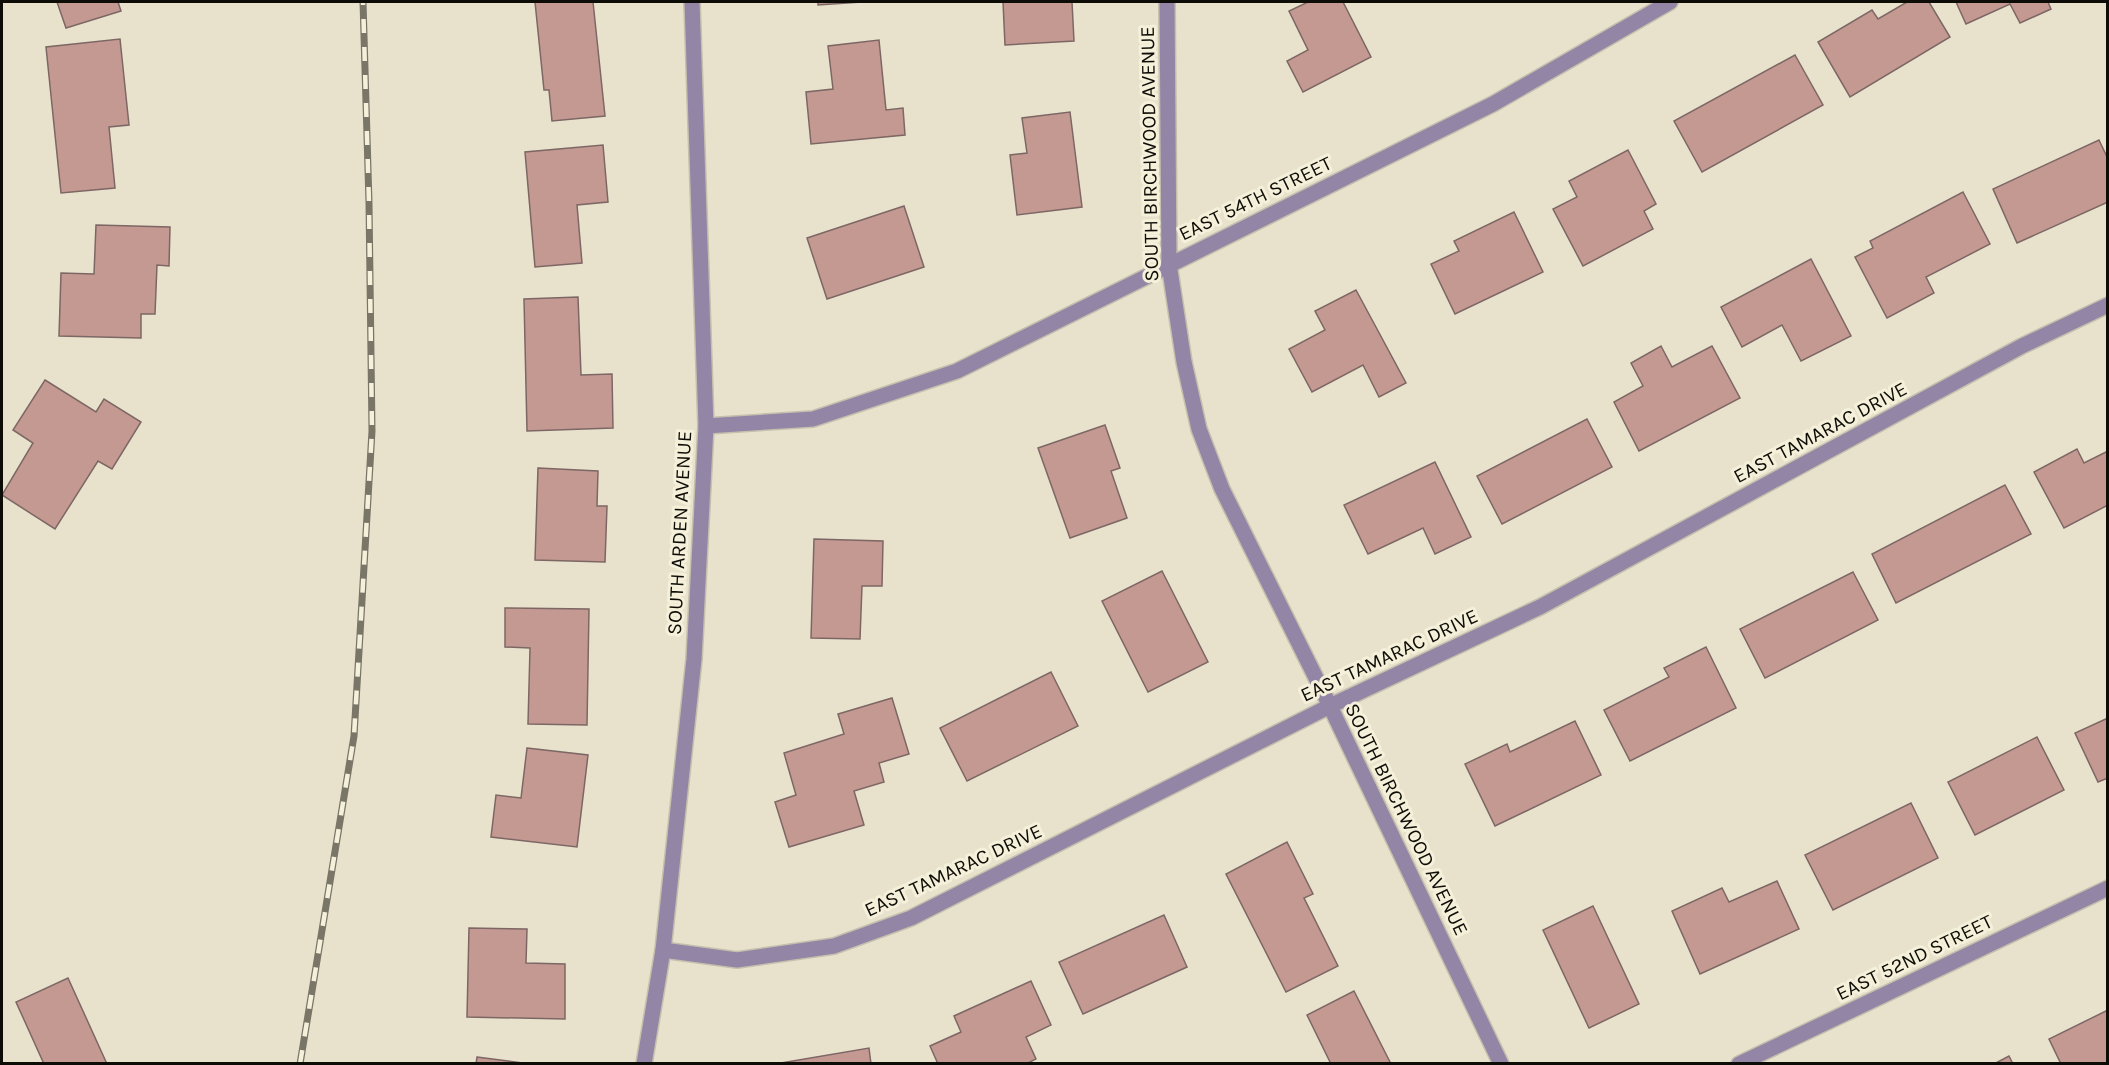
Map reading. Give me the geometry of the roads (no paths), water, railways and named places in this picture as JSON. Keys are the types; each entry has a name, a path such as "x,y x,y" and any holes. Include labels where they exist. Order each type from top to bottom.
{"street":[{"name":"SOUTH ARDEN AVENUE","path":"644,1064 663,950 694,659 706,426 692,2"},
{"name":"SOUTH BIRCHWOOD AVENUE","path":"1167,2 1169,264 1184,362 1199,429 1222,489 1501,1064"},
{"name":"EAST 54TH STREET","path":"706,426 813,419 901,391 957,370 1492,104 1670,2"},
{"name":"EAST TAMARAC DRIVE","path":"663,950 737,960 834,946 911,918 1329,706 1540,607 2012,352 2108,305"},
{"name":"EAST 52ND STREET","path":"1739,1064 2108,888"}],"railway":[{"path":"300,1064 354,736 372,431 363,2"}]}
